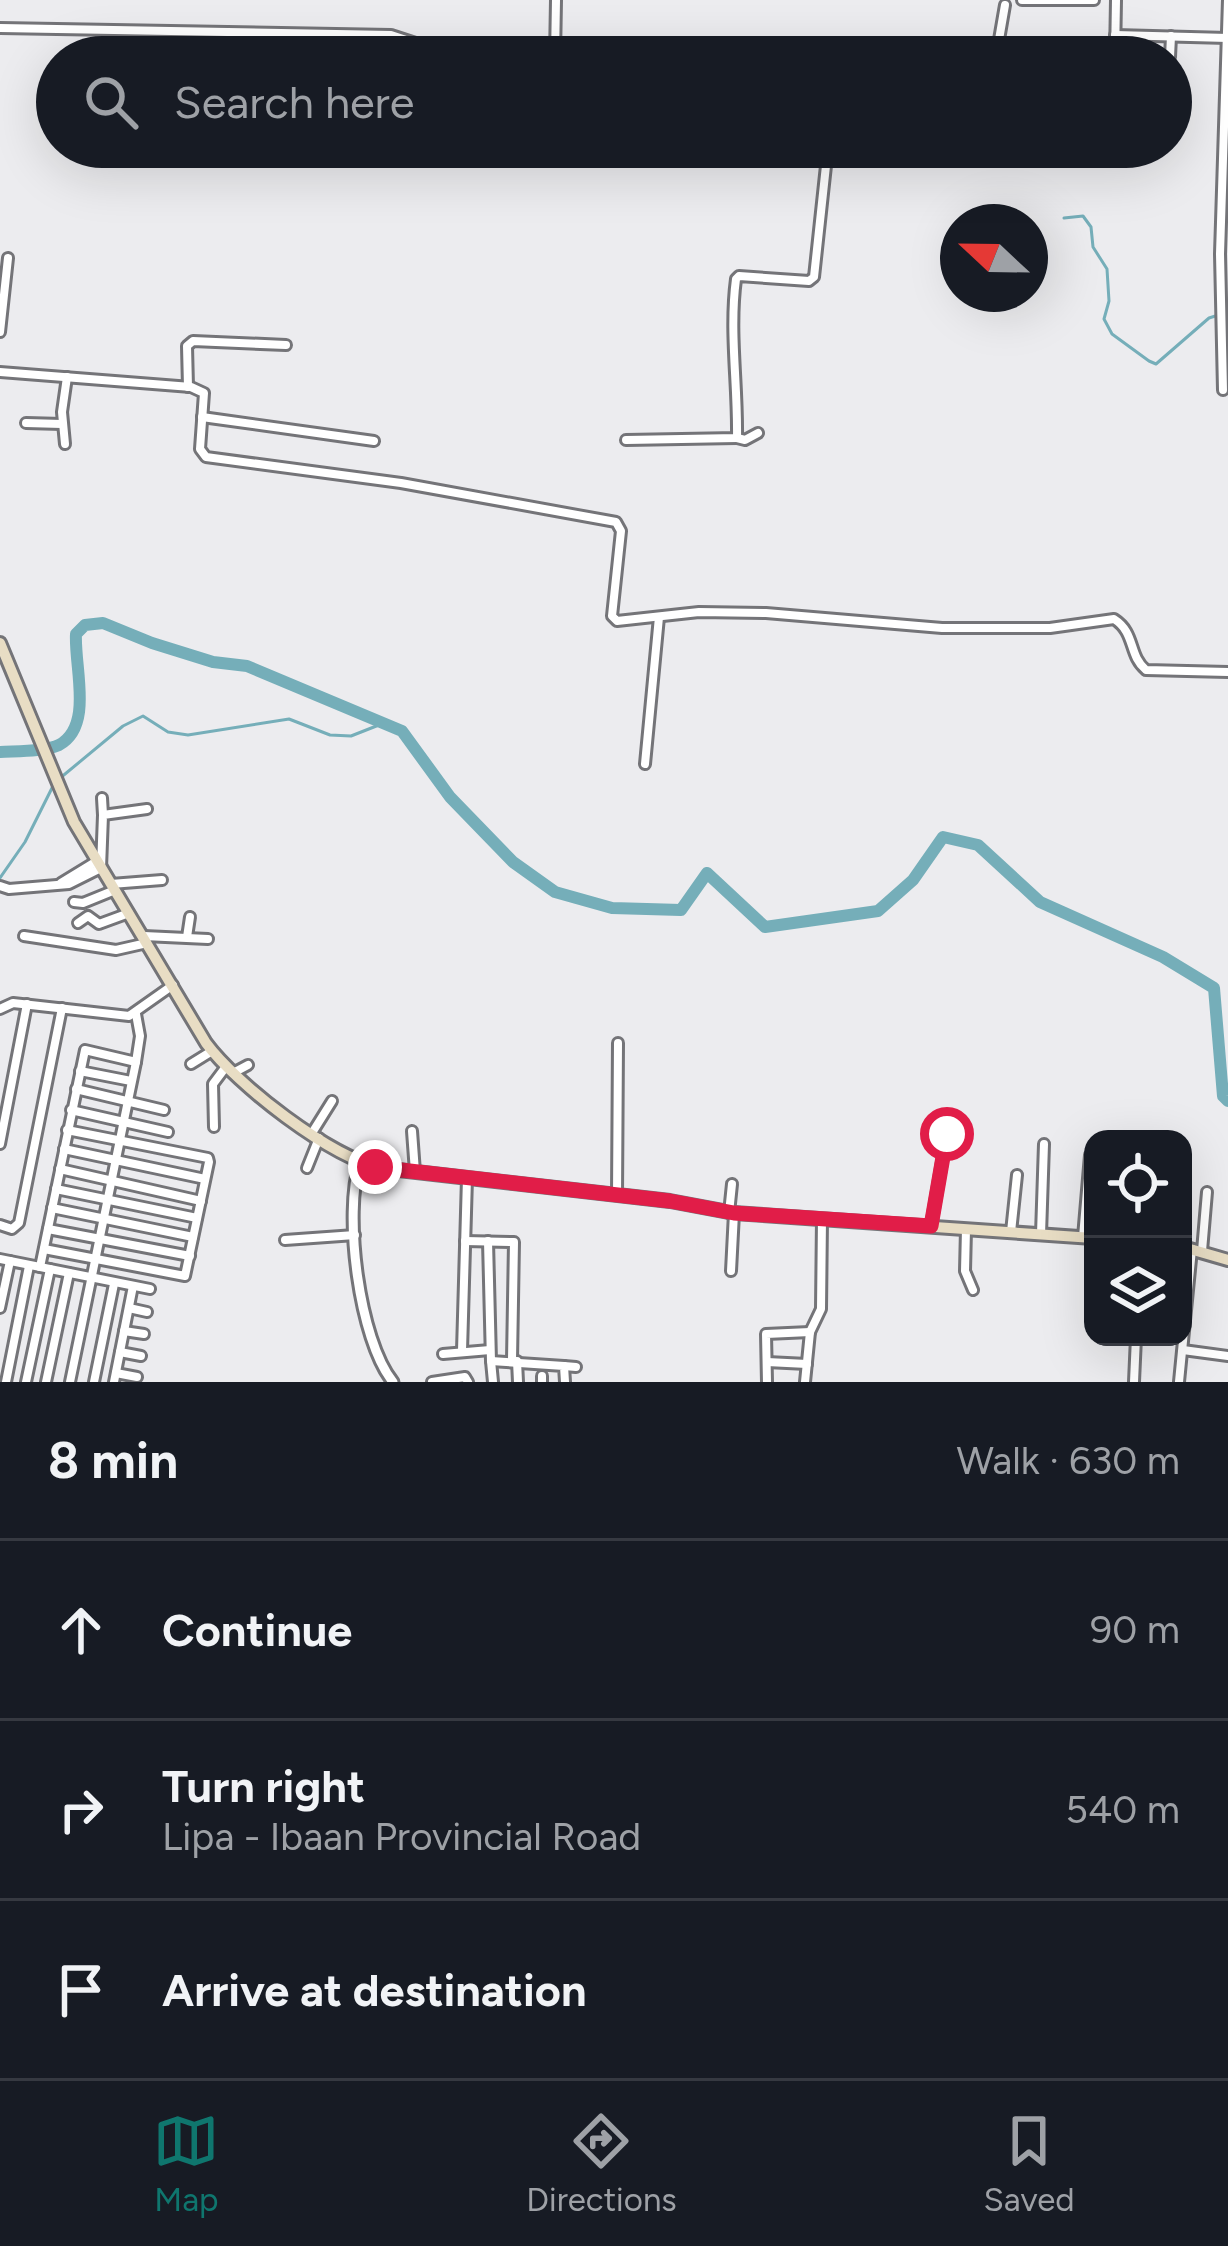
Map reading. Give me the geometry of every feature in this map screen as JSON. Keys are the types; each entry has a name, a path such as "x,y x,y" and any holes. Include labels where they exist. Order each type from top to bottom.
{"main road":[{"path":"0,643 58,784 99,864 212,1051 228,1071 315,1136 360,1162 732,1213 1084,1238"},
{"path":"1192,1249 1228,1259"}],"street":[{"path":"555,36 556,0"},
{"path":"998,36 1004,2 1094,0"},
{"path":"1116,0 1115,35 1140,36"},
{"path":"1223,390 1228,0"},
{"path":"0,28 397,36"},
{"path":"1192,37 1227,38"},
{"path":"737,438 736,356 730,325 736,279 809,281 814,277 826,168"},
{"path":"0,332 8,258"},
{"path":"188,387 188,346 193,341 286,345"},
{"path":"0,372 188,387 204,393 200,449 206,457 401,483 616,522 621,531 613,619 699,612 766,613 985,628 1050,628 1114,619 1131,634 1136,662 1146,670 1228,672"},
{"path":"65,444 67,377"},
{"path":"202,417 374,441"},
{"path":"26,423 62,424"},
{"path":"626,440 746,440 758,433"},
{"path":"645,764 659,616"},
{"path":"0,886 69,884 99,864 102,799"},
{"path":"103,815 147,809"},
{"path":"74,902 83,903 113,887 162,880"},
{"path":"78,922 88,916 99,924 130,913"},
{"path":"187,937 190,917"},
{"path":"24,936 116,950 146,939 208,939"},
{"path":"0,1009 13,1003 123,1017 175,984"},
{"path":"0,1144 27,1004"},
{"path":"0,1225 12,1229 19,1223 62,1008"},
{"path":"70,1382 136,1062 140,1036 136,1013"},
{"path":"617,1043 617,1195"},
{"path":"6,1382 40,1267 87,1045 136,1062"},
{"path":"191,1064 212,1051"},
{"path":"214,1127 213,1084 228,1071 248,1065"},
{"path":"80,1070 131,1082"},
{"path":"76,1089 164,1110"},
{"path":"307,1168 332,1100"},
{"path":"71,1110 168,1132"},
{"path":"931,1226 949,1121"},
{"path":"44,1249 185,1276 194,1237 208,1158 68,1130"},
{"path":"412,1131 415,1172"},
{"path":"1041,1234 1044,1144"},
{"path":"64,1149 205,1179"},
{"path":"360,1162 356,1235 361,1310 377,1358 393,1382"},
{"path":"60,1169 201,1201"},
{"path":"1011,1232 1017,1175"},
{"path":"462,1351 467,1177"},
{"path":"731,1271 732,1184"},
{"path":"56,1189 197,1218"},
{"path":"1192,1249 1207,1192"},
{"path":"52,1208 194,1237"},
{"path":"806,1382 810,1333 821,1310 821,1219"},
{"path":"48,1229 190,1256"},
{"path":"966,1229 965,1271 973,1290"},
{"path":"285,1240 356,1235"},
{"path":"488,1240 493,1382"},
{"path":"465,1241 515,1244 518,1382"},
{"path":"0,1308 5,1260 150,1289"},
{"path":"26,1382 40,1267"},
{"path":"46,1382 69,1273"},
{"path":"94,1382 114,1283"},
{"path":"133,1286 115,1378 137,1377"},
{"path":"129,1308 147,1312"},
{"path":"124,1331 144,1334"},
{"path":"767,1382 769,1332 810,1333"},
{"path":"1134,1382 1136,1346"},
{"path":"1179,1382 1183,1346"},
{"path":"1183,1350 1228,1356"},
{"path":"442,1354 462,1351 576,1367"},
{"path":"120,1352 141,1356"},
{"path":"766,1362 807,1364"},
{"path":"564,1366 565,1382"},
{"path":"432,1382 465,1377 467,1382"}],"waterway":[{"path":"1064,218 1083,216 1091,227 1093,247 1107,269 1109,301 1104,319 1112,334 1149,361 1156,364 1209,318 1228,312"},
{"path":"0,752 46,749 70,736 80,695 76,634 85,625 103,623 213,662 247,666 402,731 450,797 513,862 555,892 612,908 681,910 707,873 765,927 878,911 913,880 943,837 978,845 1040,902 1163,957 1214,988 1223,1096 1228,1101"},
{"path":"59,779 123,726 143,716 168,732 188,735 289,719 330,735 351,736 384,723"},
{"path":"0,878 25,842 53,786"}],"route":[{"path":"375,1167 670,1201 734,1213 931,1226 947,1134"}]}
